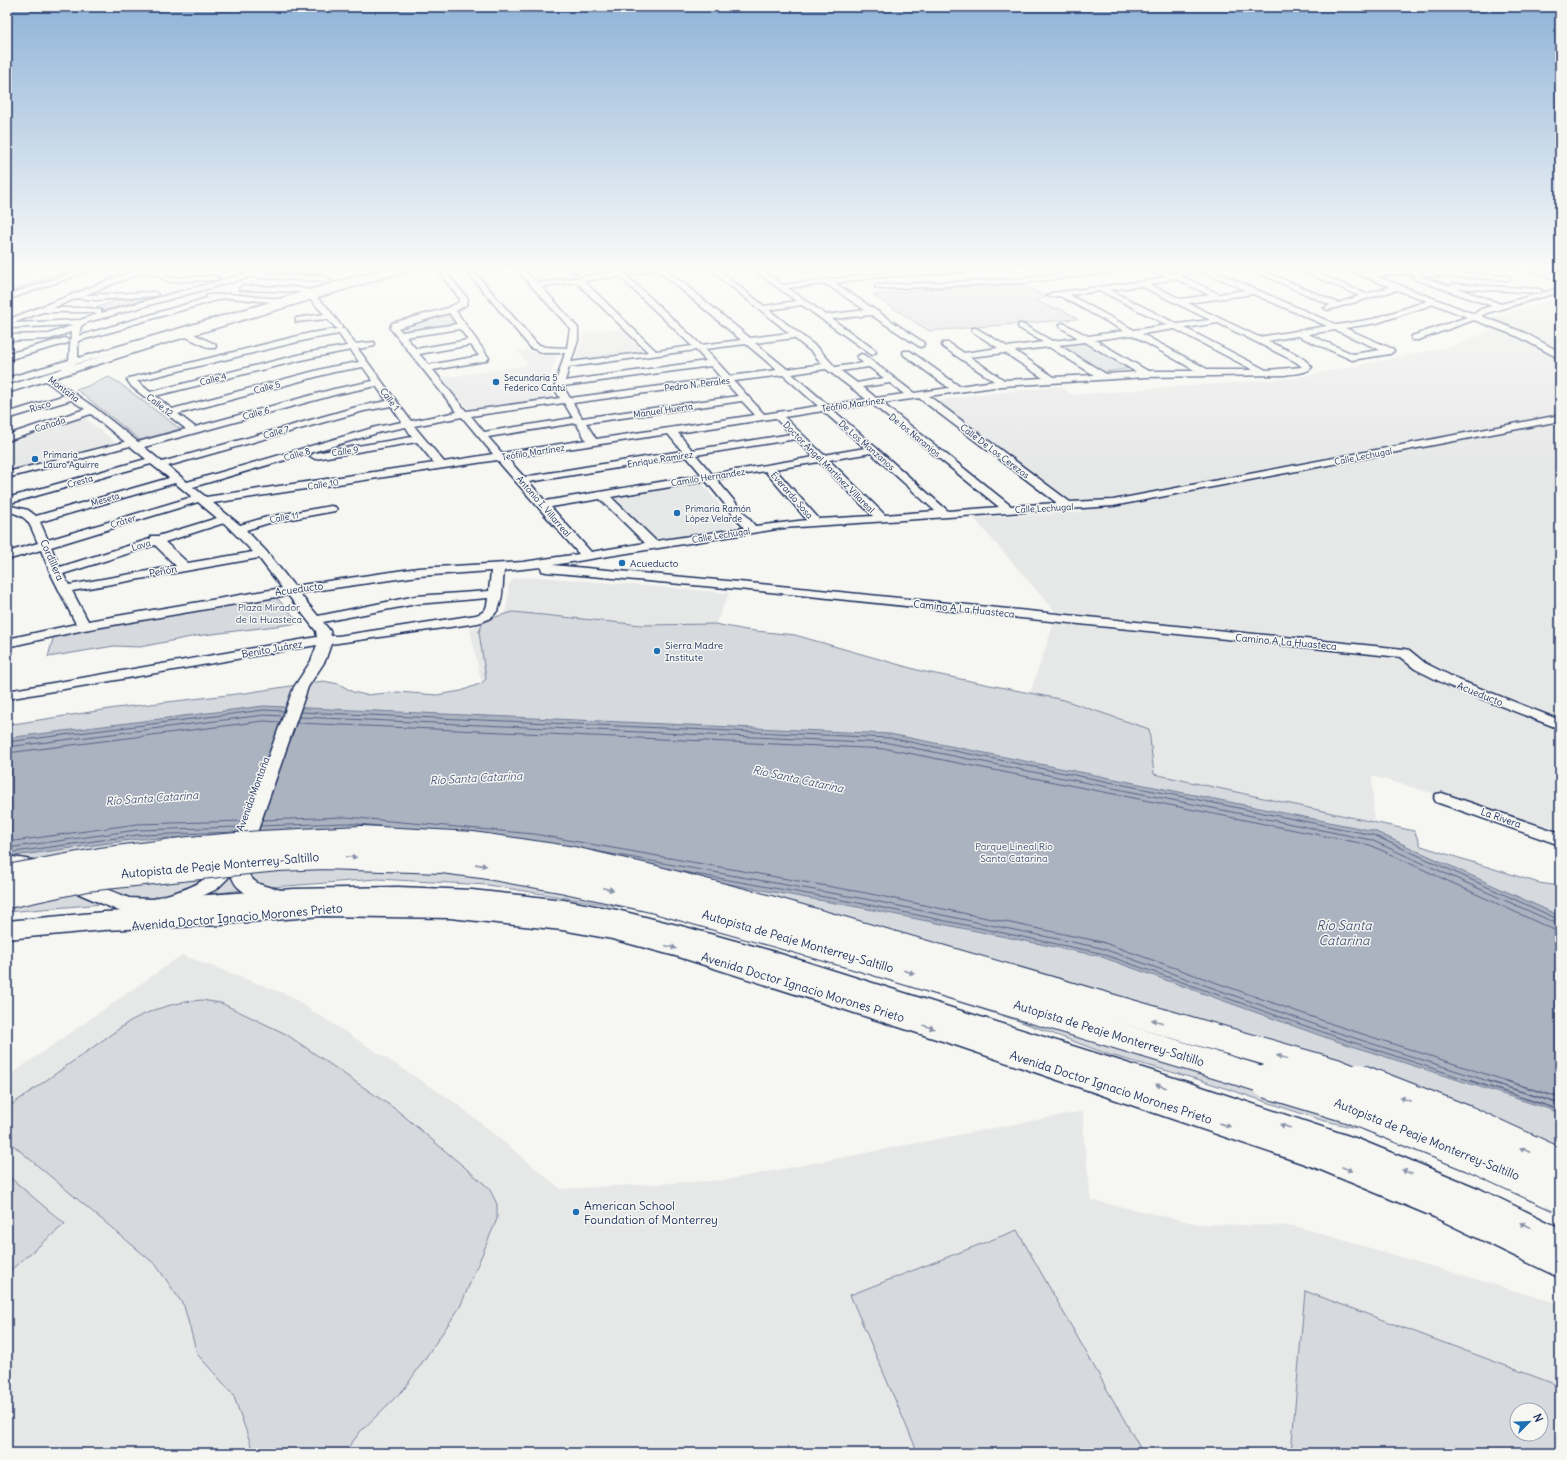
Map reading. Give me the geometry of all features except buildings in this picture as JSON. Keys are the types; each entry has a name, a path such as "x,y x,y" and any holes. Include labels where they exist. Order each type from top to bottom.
{"highway":[{"name":"Autopista de Peaje Monterrey-Saltillo","path":"7,878 101,861 190,850 261,844 361,839 473,845 568,859 655,879 770,910 1336,1072 1464,1122 1560,1166"},
{"name":"Autopista de Peaje Monterrey-Saltillo","path":"7,895 86,878 278,858 317,856 442,860 482,865 566,880 652,898 850,955 1351,1106 1473,1155 1560,1195"},
{"path":"7,930 104,921 222,916"}],"main road":[{"name":"Montaña","path":"46,377 175,335"},
{"path":"7,390 46,377"},
{"name":"Avenida Doctor Ignacio Morones Prieto","path":"7,863 36,867 126,906 151,907 294,897 398,895 472,898 564,908 617,918 685,935 768,959 1190,1094 1358,1152 1470,1198 1560,1242"},
{"name":"Avenida Doctor Ignacio Morones Prieto","path":"7,937 222,916 322,908 450,910 562,922 612,931 710,958 964,1038 1322,1158 1444,1208 1560,1264"}],"street":[{"path":"7,338 44,335"},
{"path":"62,372 73,362 75,335"},
{"path":"9,355 91,335"},
{"path":"129,335 142,342"},
{"name":"Montaña","path":"7,381 142,342 173,335"},
{"path":"187,335 212,346"},
{"name":"Calle 12","path":"193,430 132,383 132,380 311,335"},
{"name":"Calle 1","path":"344,335 419,439 442,466"},
{"name":"Antonio I. Villarreal","path":"400,335 481,435 587,556"},
{"path":"426,368 485,358 469,335"},
{"path":"525,335 534,346 544,350 570,351"},
{"path":"575,335 564,365 560,384 561,392 593,443"},
{"path":"635,335 653,352"},
{"path":"686,335 729,379 762,417"},
{"name":"De Los Manzanos","path":"741,335 946,514"},
{"path":"564,365 698,346 795,335"},
{"name":"De los Naranjos","path":"796,335 816,352 828,365 1008,510"},
{"path":"848,335 872,352"},
{"path":"907,335 920,344"},
{"path":"984,335 1051,379"},
{"path":"1037,335 1103,376"},
{"path":"1080,335 1146,374"},
{"path":"962,356 1113,335"},
{"path":"1140,335 1210,374"},
{"path":"1193,335 1267,373"},
{"path":"1248,335 1258,340 1292,335"},
{"path":"1303,335 1352,357 1390,351 1356,335"},
{"path":"1415,338 1423,335"},
{"path":"1521,335 1560,356"},
{"path":"24,337 59,343"},
{"name":"Teófilo Martínez","path":"442,466 672,432 762,417 1002,383 1146,374 1267,373 1299,371 1308,367 1299,360 1258,340"},
{"path":"414,352 474,342"},
{"name":"Calle 4","path":"148,395 310,355 372,344"},
{"path":"946,345 1002,383"},
{"path":"907,353 958,390"},
{"path":"9,355 18,361 20,370 29,375"},
{"name":"Calle De Los Cerezos","path":"861,357 1069,507"},
{"path":"560,384 714,363"},
{"name":"Calle 5","path":"170,412 333,369 365,364"},
{"name":"Pedro N. Perales","path":"408,423 464,414 785,372 828,365 870,364"},
{"name":"Montaña","path":"46,377 92,410 238,528 262,554 291,591 319,632"},
{"path":"855,386 891,380"},
{"name":"Calle 6","path":"7,475 193,430 338,391 378,383"},
{"name":"Risco","path":"7,416 73,396"},
{"name":"Manuel Huerta","path":"481,435 746,398"},
{"name":"Calle 7","path":"157,463 363,408 393,403"},
{"name":"Cañada","path":"7,438 92,410"},
{"name":"Doctor Angel Martínez Villareal","path":"777,415 882,518"},
{"name":"Calle Lechugal","path":"523,566 752,530 816,523 1113,503 1560,418"},
{"name":"Calle 8","path":"186,486 408,423"},
{"path":"672,432 752,530"},
{"name":"Enrique Ramírez","path":"522,480 798,436"},
{"name":"Calle 9","path":"272,461 354,450 419,439"},
{"path":"344,440 354,450"},
{"name":"Camilo Hernandez","path":"542,505 873,450"},
{"name":"Cresta","path":"7,501 157,463"},
{"name":"Calle 10","path":"202,500 442,466"},
{"name":"Everardo Sosa","path":"768,468 816,523"},
{"path":"344,486 385,479 402,472"},
{"name":"Meseta","path":"34,520 176,479"},
{"path":"603,495 653,545"},
{"name":"Cráter","path":"7,556 202,500"},
{"path":"7,508 24,512 34,520"},
{"name":"Calle 11","path":"238,528 267,520 331,509"},
{"name":"Lava","path":"56,572 156,539 225,519"},
{"name":"Cordillera","path":"34,520 56,572 84,626"},
{"path":"156,539 186,567"},
{"name":"Peñón","path":"65,589 262,554"},
{"name":"Acueducto","path":"7,643 84,626 266,594 418,572 523,566"},
{"name":"Camino A La Huasteca","path":"523,566 647,577 1174,632 1404,653"},
{"name":"Benito Juárez","path":"7,695 319,632 478,619 490,613 493,609 498,568"},
{"path":"319,632 416,600 496,594"},
{"name":"Avenida Montaña","path":"151,907 204,888 218,879 232,865 297,687 318,664 319,632"},
{"name":"Acueducto","path":"1404,653 1420,666 1454,684 1560,725"},
{"name":"La Rivera","path":"1442,798 1560,839"},
{"path":"232,865 238,876 248,886 255,890 294,897"}],"shaded area":[{"path":"583,335 628,335 644,352 575,361"},
{"path":"1479,335 1560,335 1560,838 1436,794 1372,776 1374,831 1011,749 1057,614 974,518 1083,512 1072,501 938,401 967,396 1061,386 1071,395 1295,378 1457,345"},
{"name":"Secundaria 5 Federico Cantú","path":"527,350 532,352 557,354 547,386 555,398 470,410 441,378 528,365 518,351"},
{"name":"Primaria Lauro Aguirre","path":"83,416 117,444 7,473 7,440"},
{"name":"Primaria Ramón López Velarde","path":"701,482 738,528 656,541 613,497"},
{"path":"540,577 729,593 715,625 482,685 470,629 505,614 509,593 508,586 514,578"},
{"name":"American School Foundation of Monterrey","path":"182,955 288,995 456,1103 561,1189 726,1180 1083,1111 1083,1131 1091,1200 1198,1224 1295,1226 1560,1304 1560,1453 7,1453 7,1077"}],"green space":[{"path":"1084,341 1132,368 1104,372 1060,345"},
{"path":"109,377 180,429 140,440 76,389 83,388"},
{"name":"Plaza Mirador de la Huasteca","path":"276,597 300,623 196,636 140,647 114,646 48,657 54,635"},
{"name":"Parque Lineal Río Santa Catarina","path":"513,612 642,625 715,624 746,630 795,635 921,671 1064,700 1149,729 1154,774 1414,831 1421,846 1539,883 1560,886 1560,1213 1454,1160 1400,1138 1321,1120 1200,1080 1110,1055 1016,1020 908,986 842,962 735,930 646,911 488,885 377,879 260,888 185,897 7,912 7,725 116,708 245,693 323,681 339,684 353,692 366,695 398,692 437,695 461,691 482,683 486,679 479,632 484,620"},
{"path":"201,1000 221,1003 286,1034 398,1111 489,1188 497,1204 497,1219 460,1307 405,1388 360,1432 344,1453 254,1453 233,1394 197,1354 184,1306 156,1265 7,1140 7,1108 130,1021 164,1007"},
{"path":"7,1175 65,1224 7,1273"},
{"path":"1017,1230 1143,1453 918,1453 850,1295"},
{"path":"1305,1291 1560,1386 1560,1453 1291,1453"}],"water":[{"name":"Río Santa Catarina","path":"264,706 890,734 1374,831 1560,916 1560,1114 1552,1110 1330,1039 1099,956 863,908 532,849 346,832 138,839 7,857 7,738"}],"place":[{"name":"Secundaria 5 Federico Cantú","path":"496,382"},
{"name":"Primaria Lauro Aguirre","path":"35,459"},
{"name":"Primaria Ramón López Velarde","path":"677,513"},
{"name":"Acueducto","path":"622,563"},
{"name":"Sierra Madre Institute","path":"657,651"},
{"name":"American School Foundation of Monterrey","path":"576,1212"}]}
